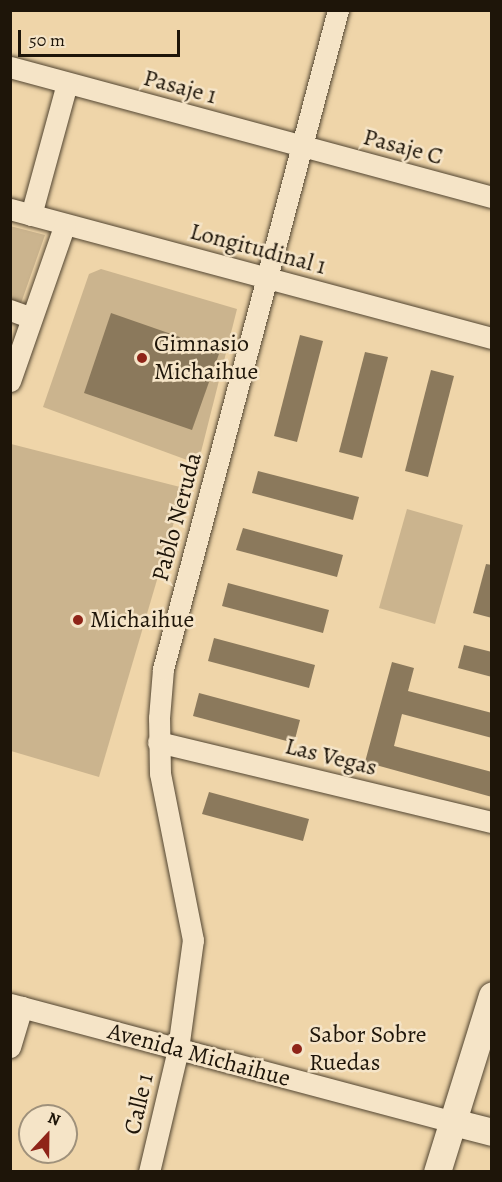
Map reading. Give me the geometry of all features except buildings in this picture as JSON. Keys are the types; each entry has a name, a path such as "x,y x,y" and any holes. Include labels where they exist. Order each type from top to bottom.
{"street":[{"name":"Pablo Neruda","path":"178,1049 193,940 165,803 158,742 163,669 338,10"},
{"name":"Pasaje 1","path":"10,67 302,147"},
{"path":"21,212 67,83"},
{"name":"Pasaje C","path":"302,147 492,197"},
{"name":"Longitudinal 1","path":"21,212 492,338"},
{"path":"10,381 64,224"},
{"path":"10,310 32,318"},
{"name":"Las Vegas","path":"158,742 492,822"},
{"path":"437,1172 486,1029 492,995"},
{"path":"10,1047 16,1006"},
{"name":"Avenida Michaihue","path":"16,1006 492,1132"},
{"name":"Calle 1","path":"149,1172 178,1049"}],"shaded area":[{"path":"10,226 45,235 20,306 11,303"},
{"name":"Gimnasio Michaihue","path":"101,269 237,309 198,464 43,407 89,274"},
{"name":"Michaihue","path":"11,444 184,488 99,777 11,751"},
{"path":"407,509 463,525 435,624 379,608"}],"place":[{"name":"Gimnasio Michaihue","path":"142,358"},
{"name":"Michaihue","path":"78,620"},
{"name":"Sabor Sobre Ruedas","path":"297,1049"}]}
